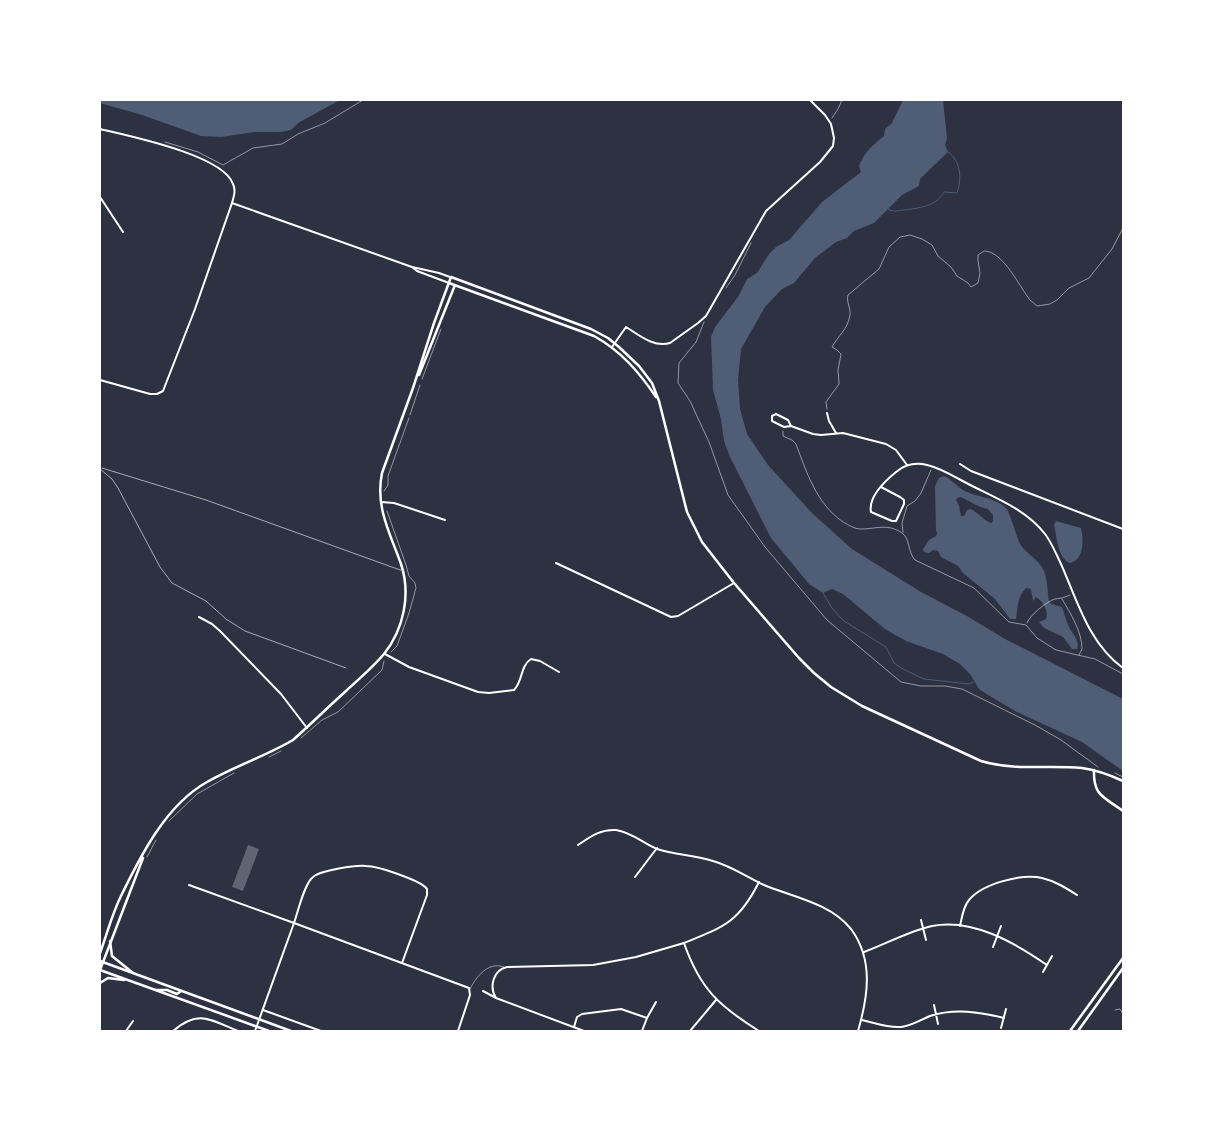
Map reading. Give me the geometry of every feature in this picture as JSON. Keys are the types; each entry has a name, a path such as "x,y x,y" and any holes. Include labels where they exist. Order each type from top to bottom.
{"main road":[{"path":"416,381 420,363 451,278 585,327 615,343 639,366 652,383 659,401 687,512 702,542 734,583 814,673 831,687 862,706 968,755 995,765 1017,768 1082,768 1094,770 1123,781"},
{"path":"100,953 120,897 163,821 177,805 206,782 293,740 384,654 394,640 404,610 405,592 402,566 383,516 380,502 380,484 382,473 416,381 456,280"},
{"path":"449,282 588,333 612,347 634,367 659,401"},
{"path":"1094,770 1096,790 1123,811"},
{"path":"149,845 101,962 100,970 269,1031"},
{"path":"110,941 113,957 136,975"},
{"path":"1070,1031 1123,958"},
{"path":"101,962 291,1031"},
{"path":"1078,1031 1123,968"},
{"path":"100,983 108,978 132,982"},
{"path":"152,989 167,990 177,994 181,991"}],"street":[{"path":"612,347 626,327 655,344 665,345 677,339 701,321 718,297 766,211 820,162 833,146 834,138 830,120 810,100"},
{"path":"100,129 189,153 215,165 228,176 233,183 235,191 163,391 157,394 150,394 100,380"},
{"path":"100,197 122,232"},
{"path":"232,202 412,267 439,273 451,278"},
{"path":"412,267 417,271 449,282"},
{"path":"827,413 828,421 836,433"},
{"path":"791,426 788,420 776,414 772,416 772,421 785,427 791,426 817,435 849,434 889,445 898,452 907,465"},
{"path":"881,487 904,500 898,518 894,521 874,515 871,511 871,504 881,487 896,472 907,465 921,463 933,466 1005,501 1024,514 1036,524 1050,542 1095,638 1107,654 1123,668"},
{"path":"960,464 971,472 1123,529"},
{"path":"380,502 394,503 445,520"},
{"path":"556,564 671,617 678,616 734,583"},
{"path":"199,617 220,631 281,694 307,728"},
{"path":"384,654 409,667 483,693 514,690 526,663 532,659 540,661 560,672"},
{"path":"578,845 596,833 614,830 626,833 674,854 714,861 830,911 851,930 863,952 867,977 865,1002 858,1031"},
{"path":"635,877 657,848"},
{"path":"255,1031 308,884 317,874 362,866 374,867 423,884 427,889 427,895 402,963"},
{"path":"960,926 964,909 971,898 980,891 1010,879 1025,876 1041,878 1054,882 1077,895"},
{"path":"496,998 493,992 494,979 498,971 504,967 593,965 636,957 684,943 717,930 732,920 744,908 759,882"},
{"path":"189,885 470,989 469,999 458,1031"},
{"path":"921,920 926,940"},
{"path":"863,952 923,929 940,925 960,926 998,936 1022,948 1047,965"},
{"path":"993,947 1001,926"},
{"path":"684,943 696,973 716,1000 759,1031"},
{"path":"1043,972 1052,956"},
{"path":"483,992 584,1031"},
{"path":"690,1031 716,1000"},
{"path":"642,1031 656,1002"},
{"path":"934,1005 938,1024"},
{"path":"574,1027 577,1018 583,1014 621,1009 647,1018"},
{"path":"1001,1028 1006,1009"},
{"path":"263,1010 321,1031"},
{"path":"861,1020 899,1027 936,1015 955,1012 971,1012 1004,1018"},
{"path":"173,1031 186,1020 198,1018 207,1019 238,1031"},
{"path":"126,1031 133,1021"}],"lane":[{"path":"100,946 106,939"},
{"path":"470,989 485,970 498,965 504,967"}],"path":[{"path":"164,142 198,152 223,165 253,148 280,145 298,134 325,123 363,100"},
{"path":"833,122 830,120 838,110 842,100"},
{"path":"827,413 826,402 838,388 840,382 838,370 841,354 832,348 844,332 848,322 850,311 847,301 848,295 879,269 888,248 900,237 913,236 926,240 934,247 938,256 951,267 958,278 971,288 978,283 980,273 978,255 984,251 992,253 1003,262 1030,300 1035,305 1043,306 1054,302 1069,288 1088,278 1112,249 1123,228"},
{"path":"723,293 750,249 752,240"},
{"path":"706,320 696,342 679,363 678,383 690,401 709,442 728,494 765,546 826,620 902,682 921,686 945,686 962,689 1044,730 1061,740 1098,768 1103,769"},
{"path":"410,415 420,385"},
{"path":"383,492 388,486 388,476 409,418"},
{"path":"785,427 782,436 795,442 816,493 837,517 856,528 885,526 903,534 906,536 911,555 915,560 974,588 1006,620 1014,624 1026,625 1042,642 1056,650 1095,659 1123,674"},
{"path":"903,534 902,523 908,506 921,493 932,467"},
{"path":"1026,625 1029,618 1052,601 1062,599 1074,593"},
{"path":"1062,599 1081,639 1082,649 1077,656"},
{"path":"167,823 197,794 237,770"},
{"path":"146,859 157,838"},
{"path":"1115,1010 1120,1009 1123,1014"}],"water":[{"path":"100,100 340,100 298,123 291,130 255,132 221,137 201,136 142,115 100,103"},
{"path":"903,100 943,100 947,138 945,145 948,152 920,179 919,186 902,195 874,223 854,231 847,238 836,242 815,258 794,283 782,289 765,307 741,349 738,380 740,409 747,434 768,465 812,513 852,549 921,592 967,616 1005,639 1123,699 1123,771 1082,742 1017,712 988,695 979,689 970,674 960,664 943,654 906,641 885,629 843,594 832,589 823,593 809,584 771,538 730,457 724,441 721,419 713,390 711,337 715,327 738,297 747,279 757,273 769,254 776,247 789,240 822,202 861,172 859,166 863,157 884,136 885,129 892,123"},
{"path":"944,476 963,490 997,502 1007,509 1019,542 1044,571 1049,601 1051,604 1062,607 1069,627 1077,640 1077,649 1072,649 1063,637 1044,628 1039,622 1046,619 1046,610 1039,599 1036,597 1033,601 1031,589 1026,588 1023,591 1018,602 1016,619 1010,619 995,599 963,573 958,566 941,557 938,551 924,552 923,549 929,540 937,534 935,486 939,478","holes":["960,497 988,509 993,515 993,521 989,522 971,509 967,510 964,516 961,516 956,499"]},
{"path":"1056,521 1081,528 1082,549 1078,558 1069,563 1062,556 1058,546 1054,525"}],"building":[{"path":"248,845 259,849 243,891 232,887"}],"waterway":[{"path":"888,209 896,211 921,207 932,204 944,192 957,193 960,182 958,165 948,152"},
{"path":"823,593 832,608 844,621 886,647 894,663 903,669 924,679 969,684 974,682"}],"railway":[{"path":"102,468 206,500 403,571"},
{"path":"100,469 112,479 118,488 160,567 172,583 206,601 226,619 245,631 346,668"}]}
